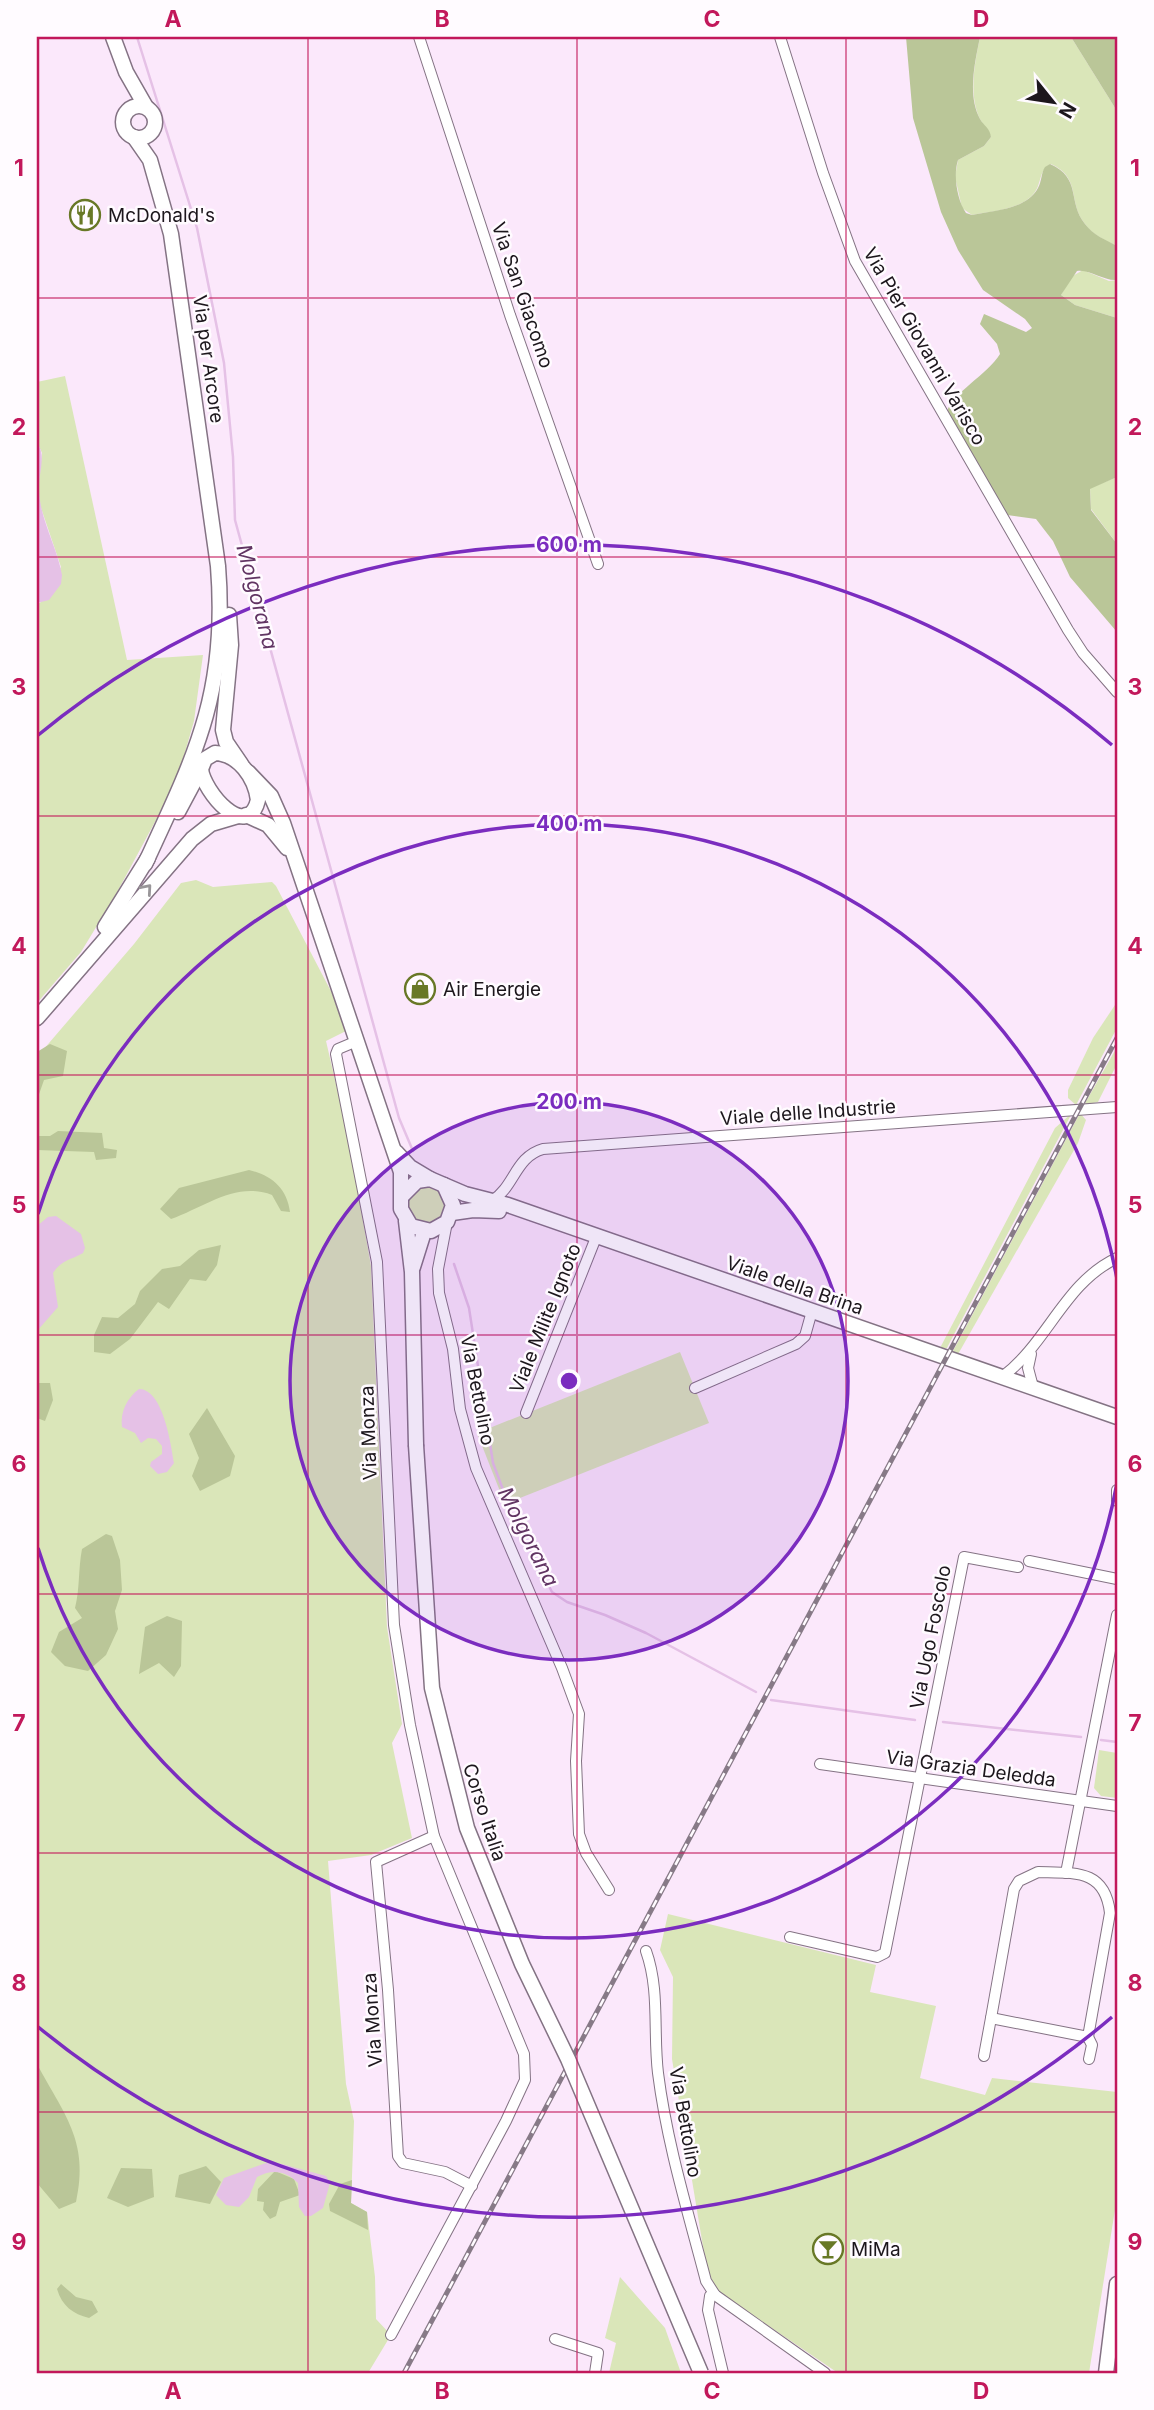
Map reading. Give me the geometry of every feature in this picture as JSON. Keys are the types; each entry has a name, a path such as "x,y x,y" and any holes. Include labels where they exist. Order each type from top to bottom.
{"main road":[{"path":"113,37 124,68 155,121 151,133 143,137 134,137 123,127 124,68"},
{"path":"125,113 133,107 146,107"},
{"name":"Via per Arcore","path":"150,160 151,133"},
{"name":"Via per Arcore","path":"134,137 150,160 172,234 218,566"},
{"path":"218,566 221,629 203,779 219,803 272,828 296,861"},
{"path":"218,566 225,586 231,635 223,730 226,742 244,768 271,796 296,861 390,1146 401,1172 401,1209 406,1222 427,1231"},
{"path":"145,864 193,759 208,717 216,675"},
{"path":"37,1017 192,839 211,824 254,810 258,800 244,768 220,753 203,764 145,864 70,977"},
{"name":"Viale della Brina","path":"390,1146 410,1167 437,1182 489,1205 544,1217"},
{"path":"403,1195 411,1184 437,1182 452,1197 450,1218 427,1231 412,1272"},
{"name":"Viale della Brina","path":"450,1218 489,1205 508,1205 1117,1417"},
{"name":"Corso Italia","path":"406,1222 412,1272 416,1445 432,1688 467,1828 522,1964 568,2059 701,2373"},
{"path":"1106,2373 1117,2284"}],"street":[{"name":"Via San Giacomo","path":"419,37 510,314 598,564"},
{"name":"Via Pier Giovanni Varisco","path":"780,37 823,173 855,261 1083,653 1117,692"},
{"name":"Via Monza","path":"357,1041 338,1049 336,1054 377,1262 394,1625 410,1725 434,1836 524,2054 524,2080 472,2186 391,2335"},
{"name":"Viale delle Industrie","path":"489,1205 501,1195 531,1152 543,1149 1117,1107"},
{"path":"508,1205 513,1175"},
{"name":"Via Bettolino","path":"450,1218 438,1269 439,1293 471,1450 579,1714 576,1761 579,1833 586,1853 609,1890"},
{"path":"427,1231 444,1247"},
{"name":"Viale Milite Ignoto","path":"526,1413 597,1236"},
{"path":"1002,1377 1032,1350 1080,1284 1117,1258"},
{"path":"695,1388 796,1344 804,1336 812,1311"},
{"path":"1032,1350 1028,1368 1033,1387"},
{"path":"1117,1490 1117,1501"},
{"name":"Via Ugo Foscolo","path":"919,1778 964,1557 1018,1567"},
{"path":"1029,1561 1117,1579"},
{"path":"1066,1873 1117,1615"},
{"name":"Via Grazia Deledda","path":"820,1764 1117,1806"},
{"path":"790,1937 884,1956 919,1778"},
{"name":"Via Monza","path":"434,1836 376,1862 388,1990 398,2156 403,2162 445,2172 472,2186"},
{"path":"984,2056 1014,1889 1028,1875 1066,1873 1087,1875 1098,1882 1108,1896 1110,1913 1088,2037 1092,2045 1089,2059"},
{"name":"Via Bettolino","path":"646,1951 652,1969 657,2070 669,2142 706,2281 715,2295"},
{"path":"991,2018 1088,2037"},
{"path":"723,2373 708,2311 710,2297 715,2295 825,2373"},
{"path":"555,2339 598,2353 595,2373"}],"green space":[{"path":"906,37 980,37 973,78 974,100 980,119 991,137 984,146 958,160 957,187 966,213 972,215 999,210 1026,201 1038,188 1045,167 1050,164 1066,176 1076,207 1088,228 1117,246 1117,280 1077,271 1061,295 1075,305 1117,318 1117,477 1090,489 1091,510 1117,544 1117,632 1070,577 1053,541 1036,519 1007,515 947,412 955,398 1000,354 997,344 980,324 984,314 1026,332 1032,328 1025,319 983,290 958,250 941,212 913,118"},
{"path":"980,37 1071,37 1117,111 1117,246 1088,228 1076,207 1067,176 1051,164 1043,172 1035,192 1022,203 1006,209 972,215 962,208 955,177 958,160 984,146 991,137 980,119 974,99"},
{"path":"1071,37 1117,37 1117,111"},
{"path":"1083,270 1109,281 1117,280 1117,318 1075,305 1061,295 1071,277"},
{"path":"65,376 127,660 203,655 194,721 182,763 163,807 81,952 37,1003 37,603 40,603 61,567 40,505 38,487 42,453 37,442 37,382"},
{"path":"1117,477 1117,544 1091,509 1090,488"},
{"path":"196,880 213,887 272,882 276,886 334,997 346,1031 326,1041 349,1140 371,1266 387,1627 402,1724 392,1743 412,1838 371,1855 328,1861 346,2084 354,2121 351,2203 367,2212 375,2277 376,2319 391,2335 368,2373 37,2373 37,1057 134,944 181,883"},
{"path":"1117,1002 1117,1028 1076,1105 1068,1098 1068,1090 1093,1038"},
{"path":"50,1044 67,1051 63,1076 44,1080 37,1100 37,1052"},
{"path":"1117,1047 1117,1064 1098,1102 1084,1105"},
{"path":"1072,1113 947,1348 940,1348 1055,1128"},
{"path":"1080,1113 1086,1120 1078,1143 957,1356 953,1351"},
{"path":"58,1131 102,1133 104,1148 117,1150 116,1158 96,1160 94,1152 37,1150 37,1136 50,1136"},
{"path":"249,1170 271,1179 282,1189 290,1212 281,1211 272,1195 246,1191 221,1197 171,1219 160,1209 179,1188"},
{"path":"426,1186 440,1191 445,1205 440,1219 426,1224 412,1219 407,1205 412,1191"},
{"path":"221,1245 217,1265 206,1281 190,1279 169,1309 158,1302 130,1339 110,1354 94,1352 94,1335 102,1317 118,1318 135,1304 140,1291 162,1269 180,1266 199,1250"},
{"path":"680,1352 709,1423 505,1504 477,1433"},
{"path":"37,1383 50,1383 53,1400 45,1421 37,1418"},
{"path":"207,1408 235,1456 230,1476 200,1491 192,1476 199,1458 189,1434"},
{"path":"106,1534 112,1536 120,1560 122,1590 115,1611 118,1629 106,1655 88,1671 65,1666 51,1652 59,1632 82,1618 75,1608 82,1549"},
{"path":"167,1616 182,1621 181,1666 174,1677 159,1663 139,1674 145,1627"},
{"path":"1099,1750 1117,1753 1117,1798 1101,1796 1094,1788"},
{"path":"668,1914 876,1965 870,1992 936,2006 920,2078 985,2095 992,2078 1117,2092 1117,2197 1089,2373 838,2373 717,2291 708,2277 672,2059 673,1977 660,1950"},
{"path":"37,2064 72,2128 77,2144 79,2181 76,2202 59,2209 37,2183"},
{"path":"206,2166 221,2182 210,2204 175,2197 179,2175"},
{"path":"121,2168 152,2169 154,2197 128,2207 107,2198"},
{"path":"275,2171 294,2179 300,2195 280,2202 276,2216 270,2219 263,2210 264,2202 257,2201 258,2189"},
{"path":"352,2180 351,2203 367,2212 368,2230 330,2211 329,2204 340,2184"},
{"path":"620,2277 665,2328 681,2373 609,2373 616,2343 605,2338"},
{"path":"61,2284 76,2297 92,2301 98,2312 89,2318 69,2308 57,2289"}],"shaded area":[{"path":"37,442 42,459 40,501 62,575 61,584 49,600 37,603"},
{"path":"56,1216 81,1234 85,1248 83,1253 63,1263 53,1273 58,1307 37,1331 37,1226 48,1217"},
{"path":"139,1389 147,1391 160,1407 174,1463 167,1472 158,1474 150,1466 151,1462 162,1454 162,1446 156,1439 148,1438 141,1443 135,1433 122,1427 125,1406"},
{"path":"266,2163 282,2164 326,2176 330,2183 323,2208 311,2216 305,2216 299,2207 298,2183 288,2175 278,2172 257,2177 249,2197 239,2207 226,2205 216,2195 224,2178"}],"waterway":[{"name":"Molgorana","path":"137,37 197,228 224,363 233,457 235,520 399,1118 413,1151"},
{"name":"Molgorana","path":"454,1264 469,1308 493,1463 514,1519 552,1592 567,1602 646,1633 756,1692"},
{"name":"Molgorana","path":"771,1700 915,1720"},
{"name":"Molgorana","path":"943,1722 1081,1737"},
{"name":"Molgorana","path":"1101,1740 1117,1742"}],"railway":[{"path":"404,2373 1117,1038"}],"place":[{"name":"McDonald's","path":"85,215"},
{"name":"Air Energie","path":"420,989"},
{"name":"MiMa","path":"828,2249"}]}
